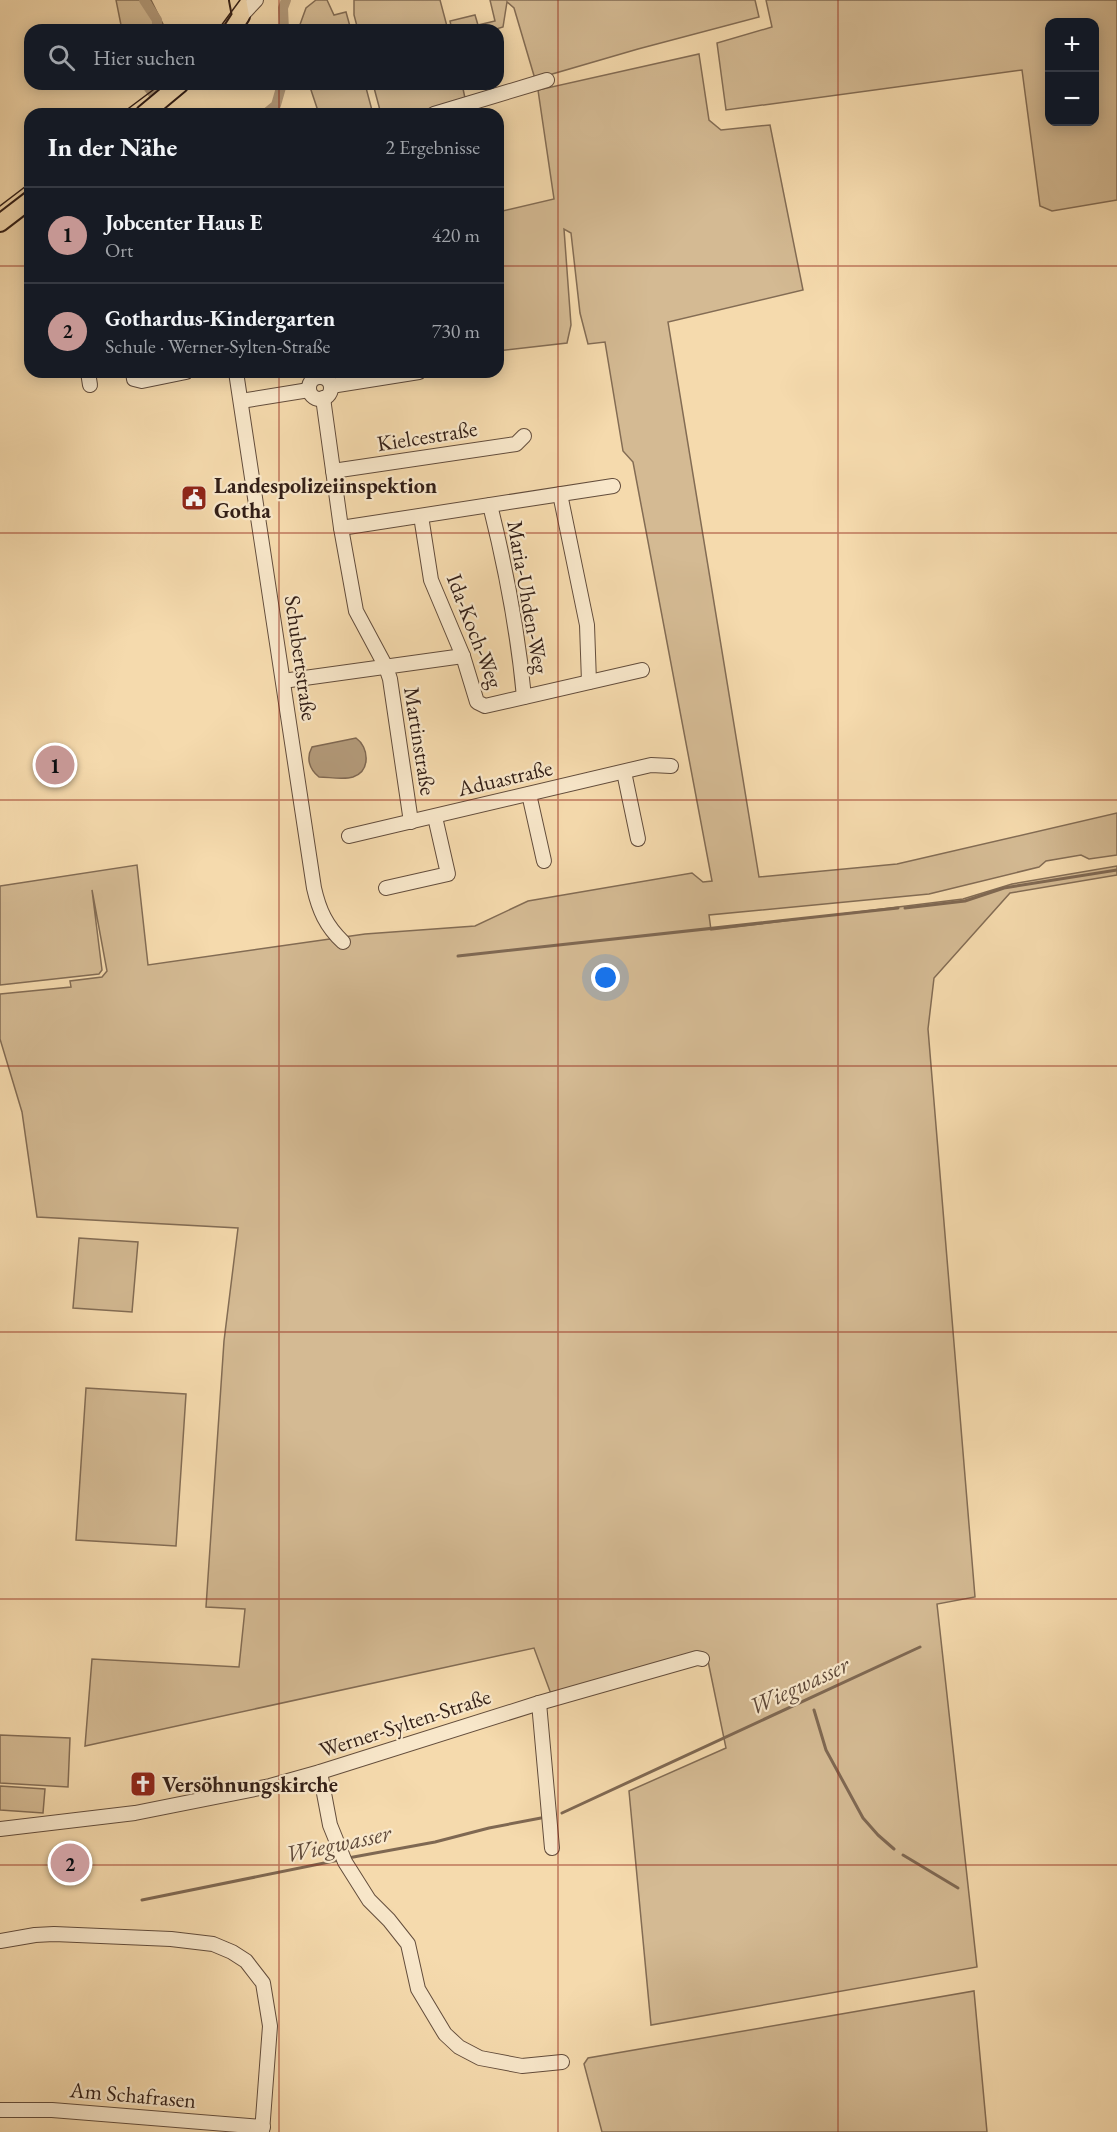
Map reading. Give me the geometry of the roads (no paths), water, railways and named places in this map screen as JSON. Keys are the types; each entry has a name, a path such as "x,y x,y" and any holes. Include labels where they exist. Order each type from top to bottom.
{"main road":[{"path":"152,108 173,90"},
{"path":"0,223 24,206"}],"street":[{"path":"237,15 256,0"},
{"path":"454,108 547,80"},
{"path":"134,378 141,381 156,378"},
{"name":"Schubertstraße","path":"237,378 317,904 327,925 343,942"},
{"path":"309,390 314,378"},
{"path":"309,390 313,396 323,398 329,394 331,386 326,378"},
{"path":"331,386 381,378"},
{"path":"241,401 309,390"},
{"name":"Martinstraße","path":"323,398 341,528 356,611 390,679 411,822"},
{"name":"Kielcestraße","path":"333,471 516,444 524,436"},
{"path":"341,528 613,486"},
{"path":"560,494 587,625 589,682"},
{"name":"Maria-Uhden-Weg","path":"490,505 511,596 524,697"},
{"name":"Ida-Koch-Weg","path":"421,516 431,580 463,656 477,702 485,706 642,669"},
{"path":"283,681 463,656"},
{"name":"Aduastraße","path":"349,836 651,765 671,766"},
{"path":"624,772 638,838"},
{"path":"529,794 544,861"},
{"path":"386,888 448,874 435,817"},
{"name":"Werner-Sylten-Straße","path":"0,1829 87,1820 185,1805 270,1786 539,1703 697,1658 702,1659"},
{"path":"539,1703 552,1848"},
{"path":"320,1772 330,1825 343,1857 369,1900 408,1944 418,1989 445,2034 459,2047 480,2058 522,2066 562,2062"},
{"path":"0,1941 54,1934 171,1939 213,1944 246,1961 263,1983 270,2026 262,2129"},
{"name":"Am Schafrasen","path":"0,2110 52,2110 262,2129"}],"waterway":[{"path":"144,0 157,20 157,24"},
{"path":"284,24 283,8 286,0"},
{"path":"150,90 154,95"},
{"path":"272,108 276,105 280,90"},
{"path":"905,908 965,901 1004,888 1117,870"},
{"path":"458,956 898,908"},
{"name":"Wiegwasser","path":"562,1813 920,1647"},
{"path":"814,1710 826,1750 863,1818 894,1849"},
{"name":"Wiegwasser","path":"348,1858 435,1842 541,1818"},
{"path":"903,1855 958,1888"},
{"name":"Wiegwasser","path":"142,1900 339,1860"}],"tram line":[{"path":"222,24 240,0"},
{"path":"129,108 153,90"},
{"path":"0,206 24,188"}],"place":[{"name":"Landespolizeiinspektion Gotha","path":"194,498"},
{"name":"Jobcenter Haus E","path":"55,765"},
{"name":"Versöhnungskirche","path":"143,1784"},
{"name":"Gothardus-Kindergarten","path":"70,1863"}]}
